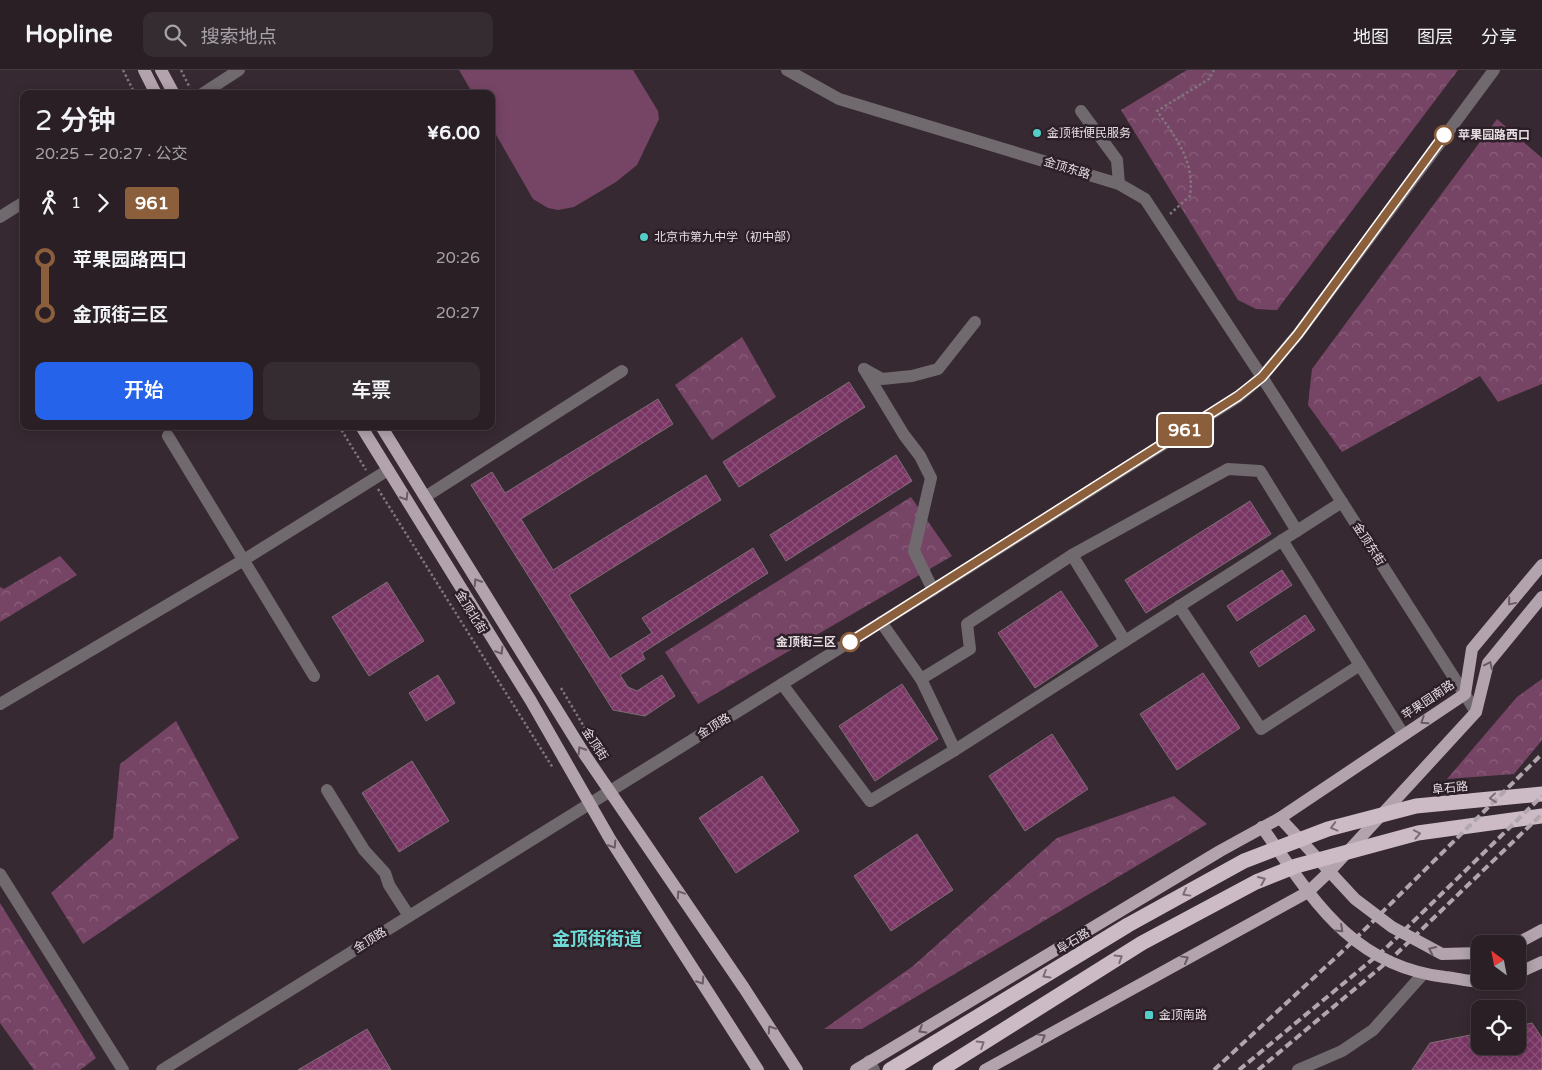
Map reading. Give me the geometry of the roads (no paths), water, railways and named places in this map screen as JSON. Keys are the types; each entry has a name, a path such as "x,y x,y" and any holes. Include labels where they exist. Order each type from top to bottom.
{"highway":[{"name":"阜石路","path":"890,1070 1128,925 1244,861 1328,829 1416,806 1542,794"},
{"path":"940,1070 1142,944 1256,882 1304,864 1418,833 1542,816"}],"main road":[{"path":"144,70 154,90"},
{"path":"161,70 172,90"},
{"path":"363,430 531,701 610,839 758,1070"},
{"name":"金顶街","path":"383,430 585,755 797,1070"},
{"name":"苹果园南路","path":"1280,818 1465,694 1472,649 1542,565"},
{"path":"985,1070 1308,892 1329,872 1476,712 1488,663 1542,597"},
{"path":"856,1070 872,1066 1262,827 1280,818 1362,906 1422,945 1442,954 1471,953"},
{"path":"1262,827 1308,892 1342,931 1373,953 1423,974 1471,981"},
{"path":"1526,939 1542,930"},
{"path":"1526,969 1542,962"}],"street":[{"path":"208,90 239,70"},
{"name":"金顶东路","path":"787,70 839,99 1119,184 1145,199 1262,377"},
{"name":"金顶路","path":"162,1070 933,590 1230,402 1262,377 1298,334 1494,70"},
{"path":"1081,111 1117,160 1119,184"},
{"path":"0,217 20,204"},
{"path":"933,590 914,551 931,478 920,456 904,435 864,369 882,379 912,376 938,369 975,322"},
{"path":"425,497 622,371"},
{"name":"金顶东街","path":"1262,377 1476,712"},
{"path":"168,436 242,561 314,676"},
{"path":"921,679 970,649 967,624 1072,555 1228,469 1260,471 1297,531"},
{"path":"0,704 242,561 388,470"},
{"path":"782,684 870,801 955,750 1342,502"},
{"path":"1282,540 1403,734"},
{"path":"1072,555 1125,641"},
{"path":"1179,606 1261,729 1360,665"},
{"path":"881,622 921,679 955,750"},
{"path":"327,790 364,850 384,873 388,885 409,916"},
{"path":"0,874 123,1070"},
{"path":"1298,1070 1342,1051 1373,1030 1423,974"}],"railway":[{"path":"1214,1070 1346,948 1542,754"},
{"path":"1239,1070 1385,949 1542,796"},
{"path":"1258,1070 1393,957 1542,814"}],"place":[{"name":"金顶街便民服务","path":"1037,133"},
{"name":"苹果园路西口","path":"1444,135"},
{"name":"北京市第九中学（初中部）","path":"644,237"},
{"name":"金顶街三区","path":"850,642"},
{"name":"金顶南路","path":"1149,1015"}],"district":[{"name":"金顶街街道","path":"597,939"}]}
